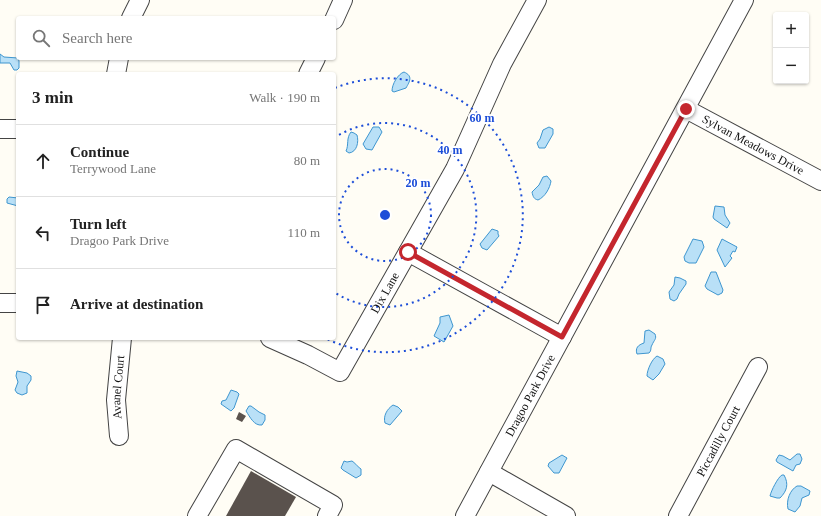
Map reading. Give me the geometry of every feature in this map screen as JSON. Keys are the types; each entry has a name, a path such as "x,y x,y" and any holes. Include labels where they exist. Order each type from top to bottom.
{"street":[{"path":"133,16 140,0"},
{"path":"336,16 343,0"},
{"name":"Dix Lane","path":"274,340 308,355 340,372 454,170 502,64 537,0"},
{"name":"Dragoo Park Drive","path":"465,516 744,0"},
{"path":"116,72 119,60"},
{"path":"309,72 315,60"},
{"name":"Sylvan Meadows Drive","path":"686,109 821,181"},
{"path":"0,129 16,129"},
{"path":"408,252 562,337"},
{"path":"0,303 16,304"},
{"name":"Avanel Court","path":"119,436 116,400 122,340"},
{"name":"Piccadilly Court","path":"678,516 758,367"},
{"path":"196,516 236,449 333,505 327,516"},
{"path":"489,472 566,516"}],"water":[{"path":"0,54 4,57 16,58 16,60 19,61 19,68 14,70 10,63 0,63"},
{"path":"404,72 410,77 406,88 394,92 392,91 396,80"},
{"path":"373,127 379,127 382,132 372,150 366,149 363,144"},
{"path":"549,127 553,129 553,134 545,148 539,148 537,143 543,130"},
{"path":"351,132 357,135 358,141 356,149 349,153 346,151"},
{"path":"547,176 551,181 550,186 543,197 537,200 534,198 532,192 539,185 543,177"},
{"path":"9,197 16,198 16,205 7,203 7,199"},
{"path":"715,206 724,207 725,215 730,223 727,228 714,219"},
{"path":"492,229 498,231 499,236 487,250 482,248 480,244"},
{"path":"693,239 702,241 704,247 696,263 689,263 685,261 684,257"},
{"path":"722,239 737,247 735,252 733,251 730,256 732,258 725,267 717,250"},
{"path":"711,272 716,272 723,290 722,293 718,295 707,289 705,286"},
{"path":"675,277 686,281 686,284 677,299 674,301 670,299 669,292 674,285"},
{"path":"449,315 453,326 444,342 434,336 440,323 440,317"},
{"path":"649,330 655,334 656,337 649,353 637,354 636,350 644,343 645,331"},
{"path":"657,356 663,359 665,364 653,380 647,376 647,374 652,362"},
{"path":"17,371 27,373 31,376 31,380 27,386 27,393 22,395 17,393 15,390 18,382 16,376"},
{"path":"231,390 239,394 234,408 231,411 221,404 222,401 226,400"},
{"path":"393,405 402,411 390,425 385,423 385,415"},
{"path":"249,406 265,415 265,420 262,425 254,423 246,411"},
{"path":"797,454 800,454 802,459 800,464 796,465 793,471 776,460 779,455 790,460"},
{"path":"562,455 567,458 559,473 554,473 548,466 549,463"},
{"path":"344,461 352,461 361,469 361,475 356,478 343,470 341,468"},
{"path":"782,475 784,475 786,481 784,493 780,498 770,496 775,484"},
{"path":"797,486 801,486 810,491 809,495 802,498 800,506 795,512 788,509 788,499"}],"building":[{"path":"239,412 246,416 242,422 236,419"},
{"path":"251,471 296,497 285,516 226,516"}],"route":[{"path":"408,252 562,337 686,109"}]}
